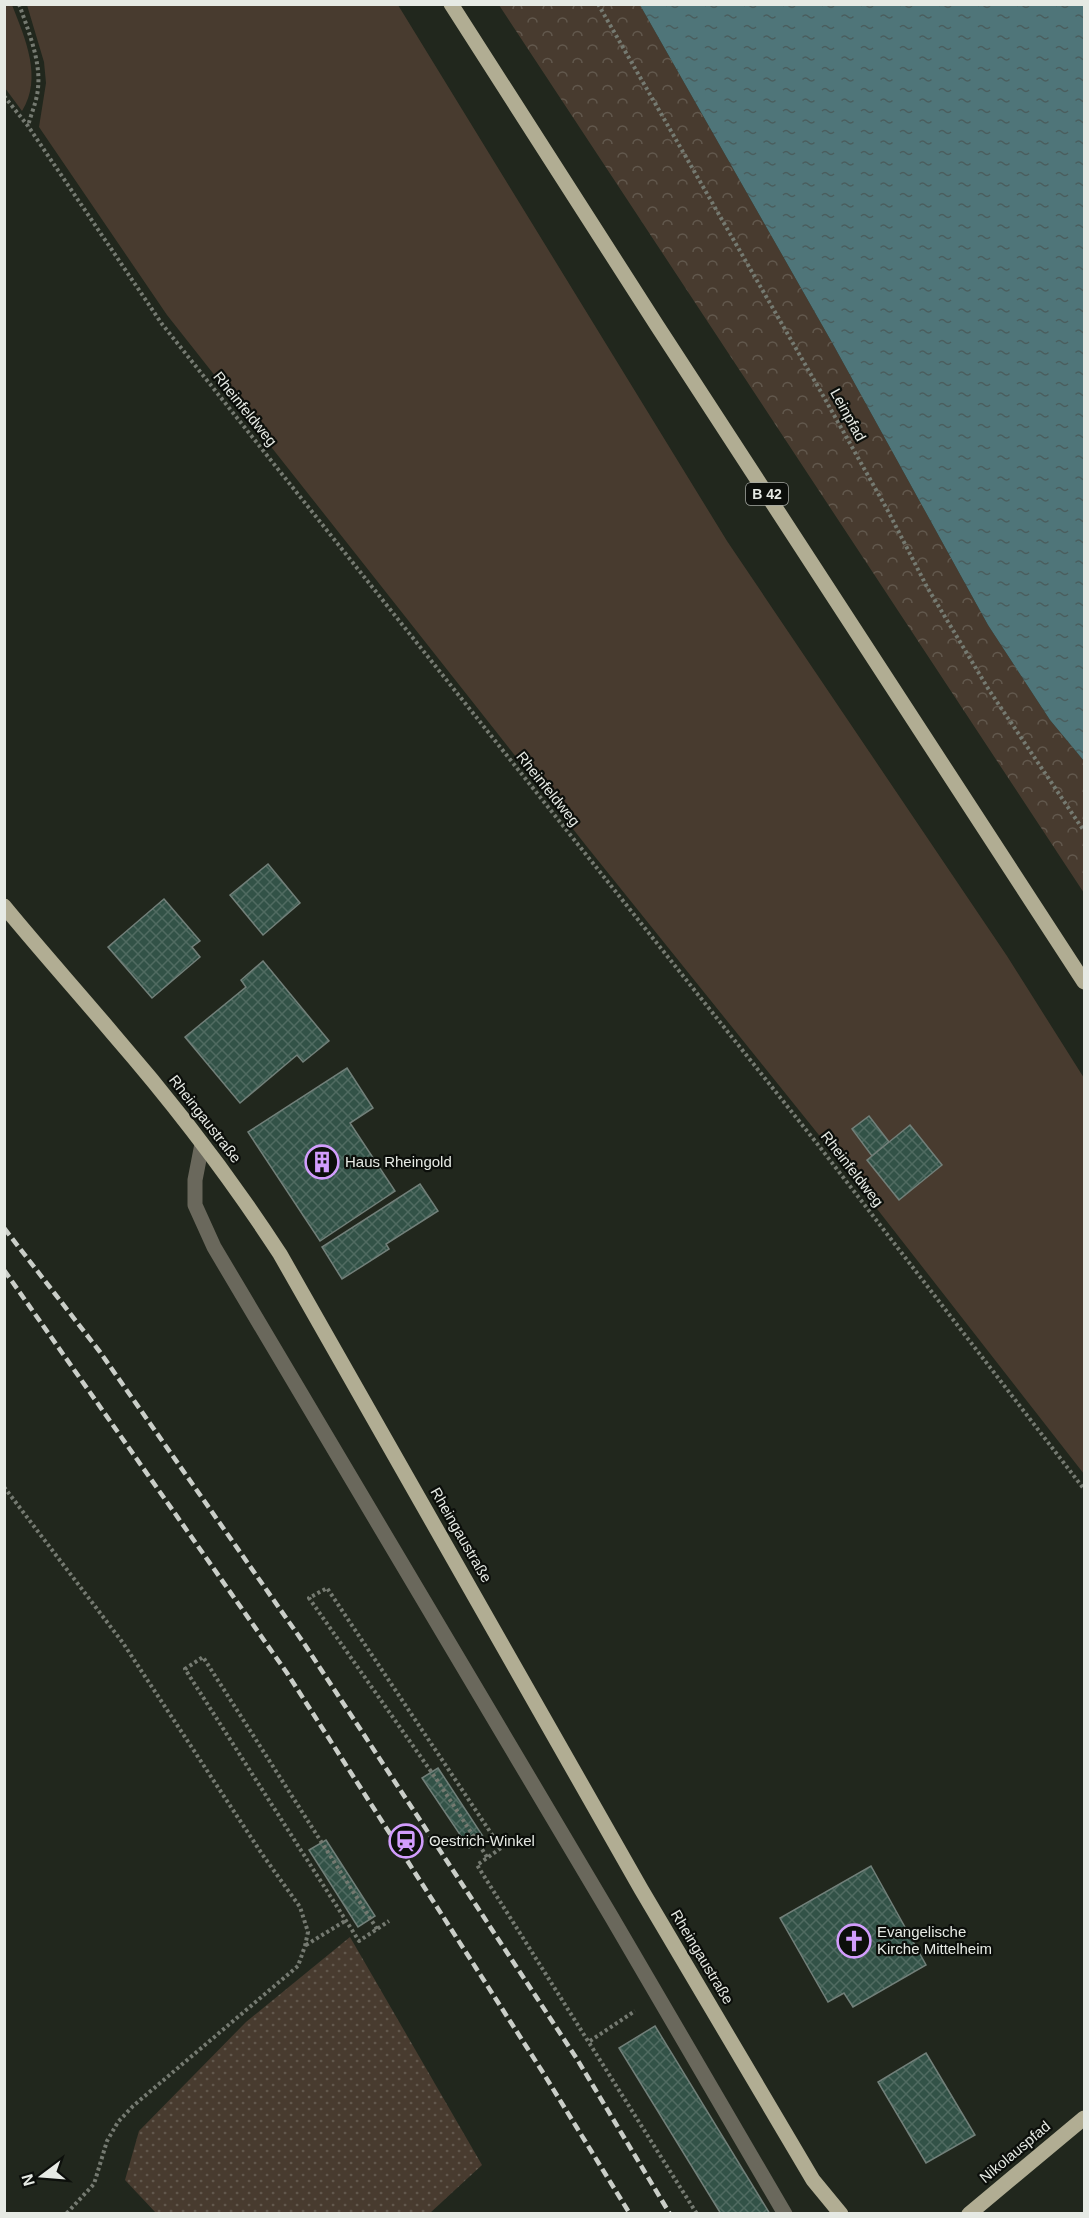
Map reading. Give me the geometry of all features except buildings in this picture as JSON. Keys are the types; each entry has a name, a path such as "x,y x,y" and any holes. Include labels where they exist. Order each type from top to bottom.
{"main road":[{"name":"B 42","path":"451,4 1084,982"},
{"name":"Rheingaustraße","path":"4,906 116,1036 237,1188 280,1254 646,1899 813,2180 841,2214"},
{"name":"Nikolauspfad","path":"969,2214 1084,2118"}],"lane":[{"path":"202,1144 195,1180 195,1205 214,1247 658,1996 784,2214"}],"path":[{"path":"19,4 38,77 38,89 28,126"},
{"name":"Leinpfad","path":"598,4 821,392 888,511 927,587 989,690 1084,831"},
{"name":"Rheinfeldweg","path":"4,96 28,126 162,324 819,1146 1084,1489"},
{"path":"4,1487 123,1643 262,1854 300,1907 308,1932 298,1965 126,2114 107,2141 94,2184 66,2214"},
{"path":"487,1857 437,1780 309,1598 327,1588 501,1848 477,1865 697,2214"},
{"path":"377,1929 203,1657 185,1669 359,1941 377,1929 389,1921"},
{"path":"305,1946 345,1920"},
{"path":"590,2041 658,1996"}],"green space":[{"path":"5,4 12,5 30,58 31,85 22,111 5,88"},
{"path":"27,5 398,5 727,541 1007,956 1084,1078 1084,1474 835,1155 588,848 167,315 39,127 46,83 44,62"},
{"path":"499,5 640,5 834,346 988,625 1050,720 1084,761 1084,893"},
{"path":"350,1937 482,2165 430,2213 156,2213 125,2180 139,2131 246,2022"}],"water":[{"path":"640,5 1084,5 1084,761 1050,720 988,625 834,346"}],"railway":[{"path":"4,1228 100,1352 303,1642 577,2059 670,2214"},
{"path":"4,1270 287,1673 542,2071 630,2214"}],"place":[{"name":"Haus Rheingold","path":"322,1162"},
{"name":"Oestrich-Winkel","path":"406,1841"},
{"name":"Evangelische Kirche Mittelheim","path":"854,1941"}]}
